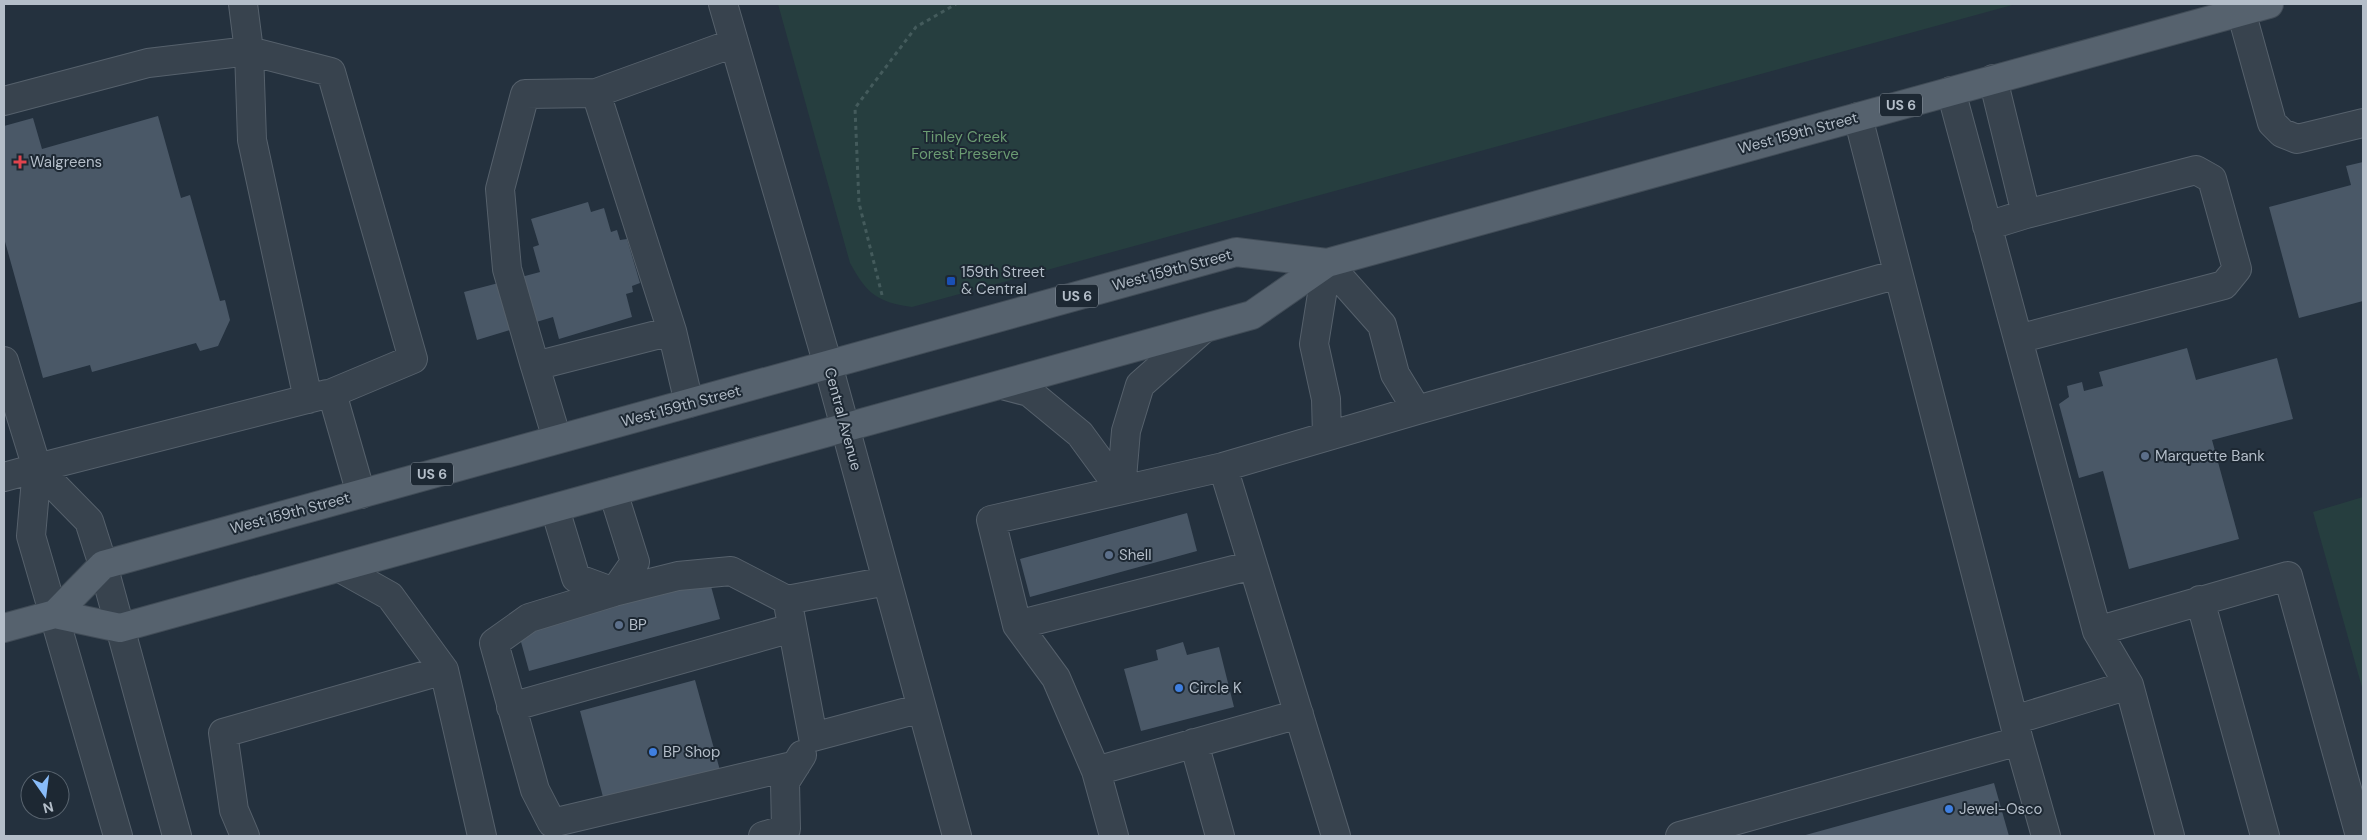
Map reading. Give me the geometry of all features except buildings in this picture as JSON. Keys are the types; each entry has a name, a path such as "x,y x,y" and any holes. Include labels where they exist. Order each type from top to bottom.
{"main road":[{"name":"West 159th Street","path":"4,628 55,614 120,628 555,509 1252,315 1327,263 2269,4"},
{"name":"West 159th Street","path":"103,565 1236,252 1327,263"},
{"path":"55,614 103,565"}],"street":[{"path":"243,4 249,51 252,140 320,396 361,494"},
{"name":"Central Avenue","path":"722,4 828,365 957,836"},
{"path":"2241,11 2272,123 2282,134 2298,139 2363,123"},
{"path":"557,439 507,269 500,189 525,94 596,93 734,44"},
{"path":"4,100 148,63 249,51 331,72 413,359 320,396 4,477"},
{"path":"1993,79 2026,214"},
{"path":"1951,91 2096,631 2128,686 2170,836"},
{"path":"596,93 672,331 688,403"},
{"path":"1858,117 2046,836"},
{"path":"1987,226 2196,170 2212,179 2237,269 2224,285 2018,339"},
{"path":"1327,263 1382,325 1395,374 1417,410"},
{"path":"1327,263 1314,344 1326,399 1327,436"},
{"path":"1114,836 1096,771 1056,678 1017,625 991,520 1223,467 1898,274"},
{"path":"1121,490 1126,431 1140,385 1202,330"},
{"path":"535,366 672,331"},
{"path":"4,361 37,468 31,536 118,836"},
{"path":"1002,385 1029,392 1080,434 1121,490"},
{"path":"1223,467 1336,836"},
{"path":"37,468 89,522 103,565 177,836"},
{"path":"613,492 635,562 614,592"},
{"path":"555,509 576,578 614,592"},
{"path":"1017,625 1253,565"},
{"path":"340,568 390,596 444,670 478,835"},
{"path":"796,765 552,823 535,790 494,643 529,618 614,592 678,576 731,570 787,600 887,581"},
{"path":"2096,631 2288,576 2360,836"},
{"path":"780,834 785,782 813,737 787,600"},
{"path":"2200,600 2265,836"},
{"path":"511,707 792,628"},
{"path":"245,836 234,810 223,733 444,670"},
{"path":"1680,836 2017,730 2128,686"},
{"path":"813,737 922,708"},
{"path":"1096,771 1299,714"},
{"path":"1194,743 1220,836"}],"path":[{"path":"882,295 859,203 855,108 916,27 956,4"}],"green space":[{"name":"Tinley Creek Forest Preserve","path":"778,4 2016,4 912,307 890,302 874,295 856,274 850,263"},
{"path":"2363,497 2363,691 2313,512"}],"place":[{"name":"Walgreens","path":"20,162"},
{"name":"159th Street & Central","path":"951,281"},
{"name":"Marquette Bank","path":"2145,456"},
{"name":"Shell","path":"1109,555"},
{"name":"BP","path":"619,625"},
{"name":"Circle K","path":"1179,688"},
{"name":"BP Shop","path":"653,752"},
{"name":"Jewel-Osco","path":"1949,809"}]}
